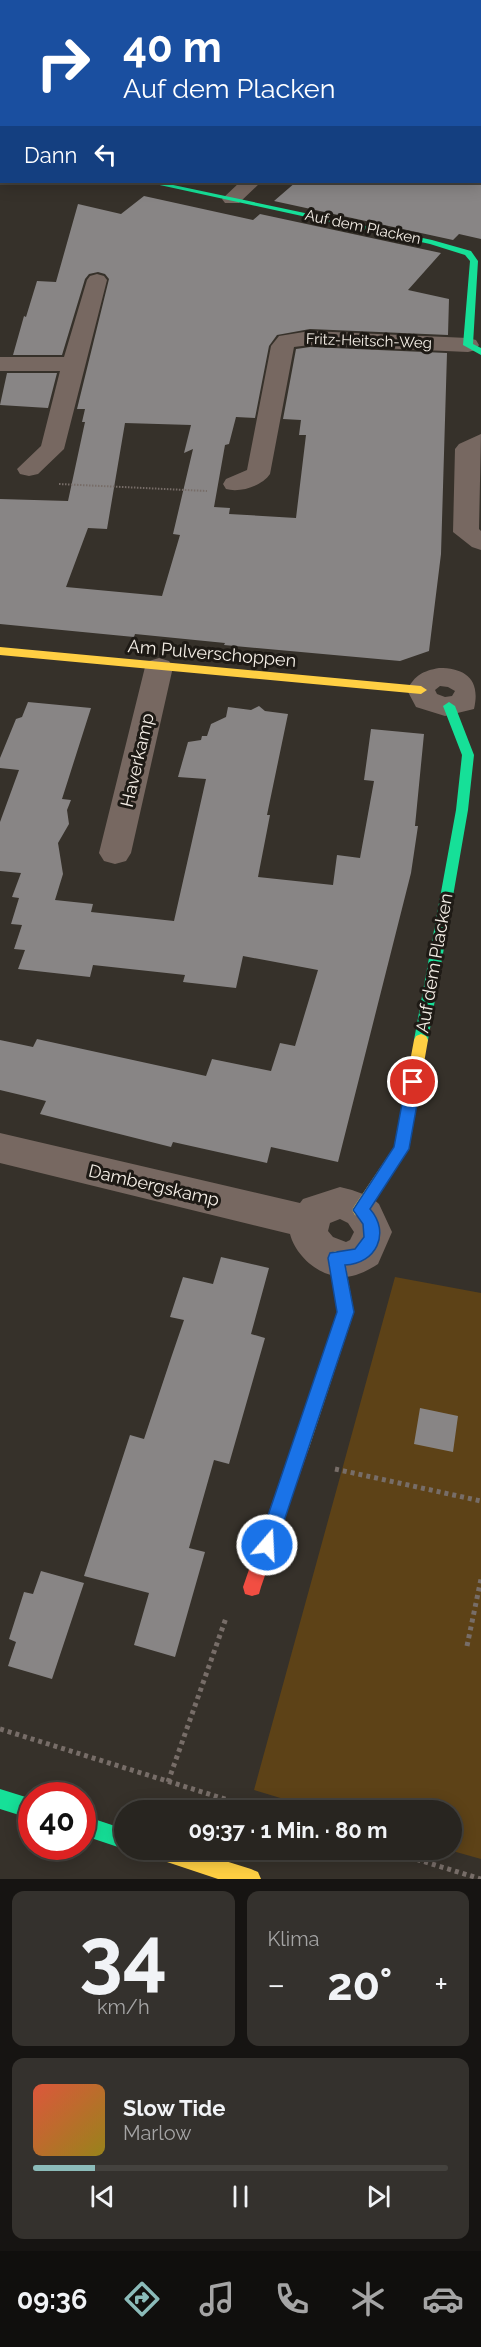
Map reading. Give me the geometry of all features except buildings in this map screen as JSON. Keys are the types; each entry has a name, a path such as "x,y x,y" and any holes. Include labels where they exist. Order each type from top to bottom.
{"street":[{"name":"Auf dem Placken","path":"155,183 432,242 468,253 474,261 475,349"},
{"path":"232,199 250,183"},
{"path":"29,469 52,449 97,280"},
{"name":"Fritz-Heitsch-Weg","path":"235,484 258,474 282,346 287,341 310,338 475,349"},
{"path":"0,364 73,364"},
{"path":"481,441 467,449 466,532 481,542"},
{"name":"Am Pulverschoppen","path":"0,651 421,690"},
{"name":"Haverkamp","path":"115,853 159,667"},
{"path":"421,690 427,681 437,677 452,678 464,685"},
{"name":"Auf dem Placken","path":"360,1210 402,1149 462,810 468,755 464,685"},
{"name":"Dambergskamp","path":"0,1148 309,1222"},
{"path":"340,1203 360,1210 370,1221 373,1232 369,1245 353,1258 326,1256 313,1246 308,1234 309,1222 313,1214 329,1204 340,1203"},
{"path":"252,1587 345,1312 336,1258"},
{"path":"0,1799 18,1805"},
{"path":"96,1830 114,1836"},
{"path":"191,1860 251,1879"}],"path":[{"path":"29,469 43,484 202,492 235,484"},
{"path":"296,1460 481,1501"},
{"path":"467,1646 481,1579"},
{"path":"168,1782 233,1597 252,1587"},
{"path":"0,1729 227,1800"},
{"path":"419,1860 481,1879"}],"shaded area":[{"path":"395,1277 481,1293 481,1859 462,1854 462,1800 287,1800 254,1790"}],"traffic: fast":[{"path":"155,183 432,242 468,253 474,261 468,345 481,352"},
{"path":"421,1040 462,810 468,755 449,706"},
{"path":"0,1799 18,1805"},
{"path":"96,1830 114,1836"}],"traffic: slow":[{"path":"0,651 421,690"},
{"path":"360,1210 401,1149 421,1040"},
{"path":"300,1448 346,1312 336,1258"},
{"path":"191,1860 251,1879"}],"traffic: jam":[{"path":"252,1587 300,1448"}],"route":[{"path":"267,1545 339,1336 345,1312 336,1258 353,1258 361,1254 372,1239 370,1221 360,1210 402,1149 413,1082"}]}
